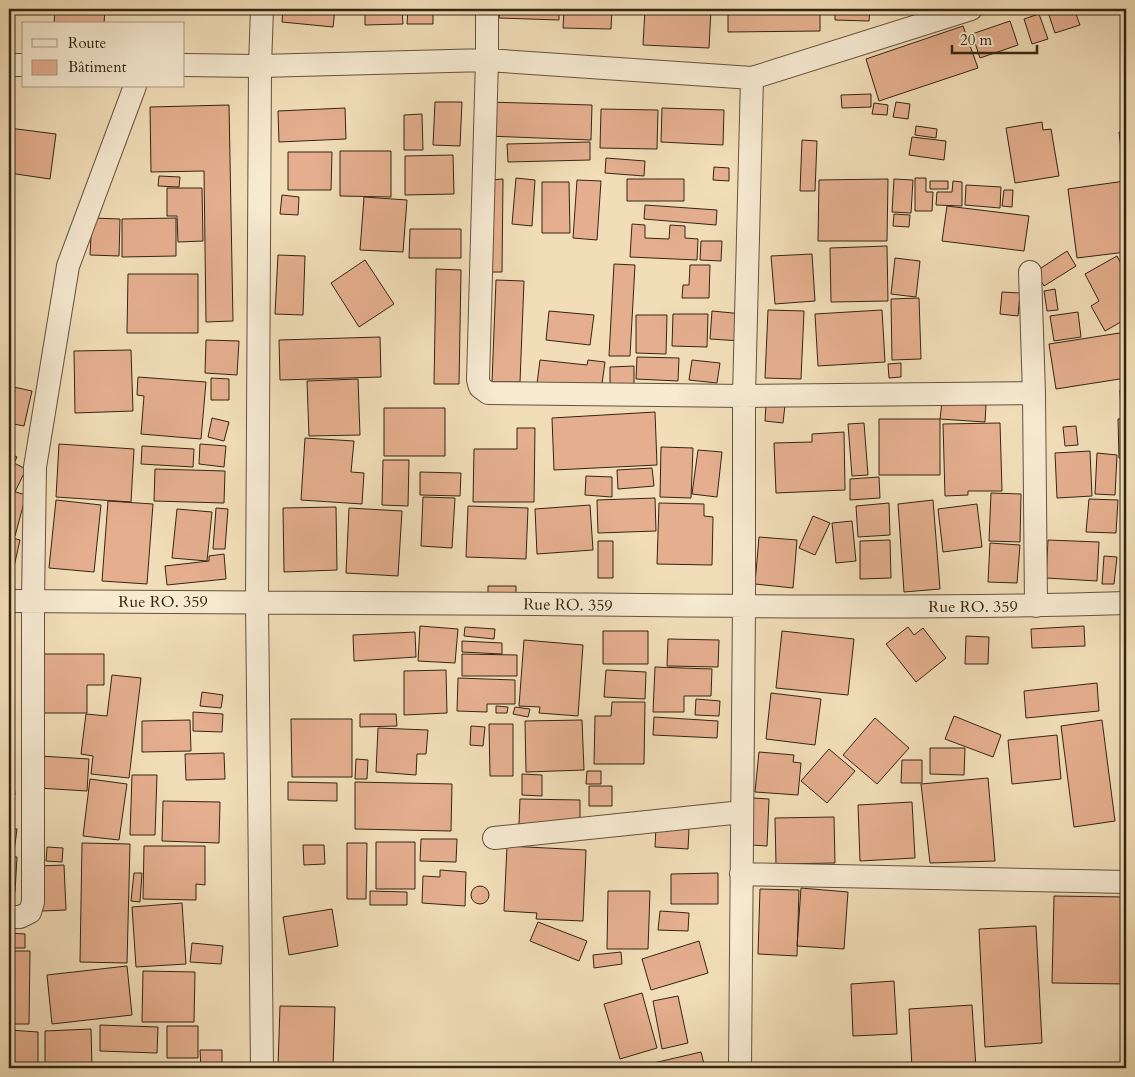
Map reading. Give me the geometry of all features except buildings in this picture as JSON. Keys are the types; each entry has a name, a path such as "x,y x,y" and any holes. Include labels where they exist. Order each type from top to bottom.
{"street":[{"path":"262,9 260,66 257,601 262,1068"},
{"path":"487,9 478,380 480,387 488,393 744,396 1034,393"},
{"path":"185,66 487,60 752,78 971,9"},
{"path":"9,65 22,65"},
{"path":"740,1068 744,396 752,78"},
{"path":"9,917 20,917 30,912 33,902 35,467 68,266 134,88"},
{"path":"1030,272 1034,393 1036,606"},
{"name":"Rue RO. 359","path":"9,601 257,601 744,606 1036,606 1126,603"},
{"path":"494,838 742,812"},
{"path":"741,874 1126,882"}]}
